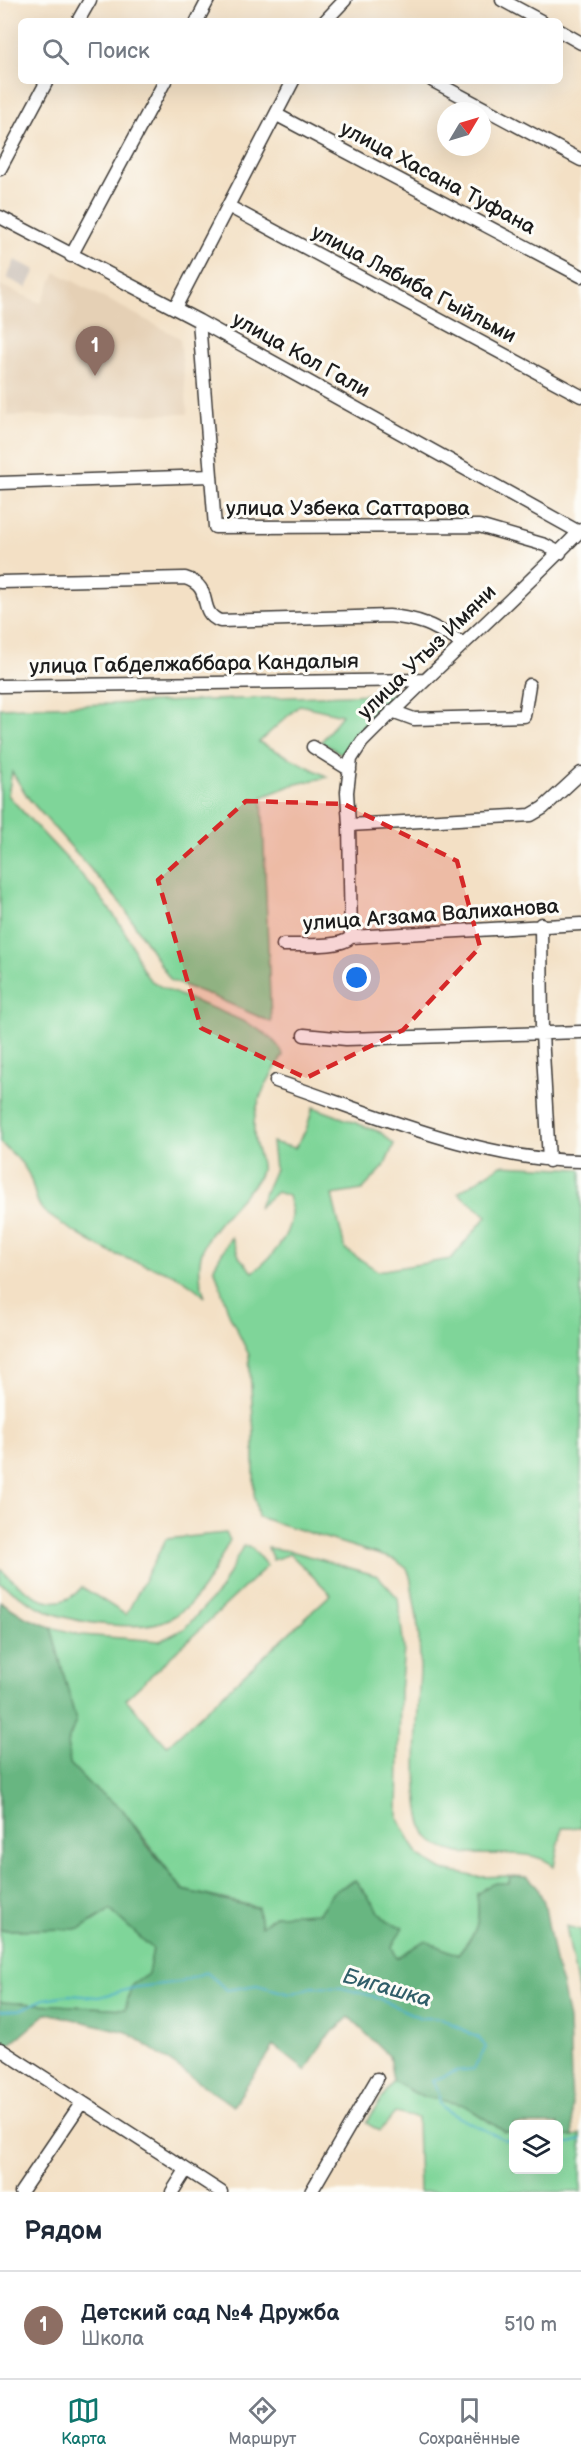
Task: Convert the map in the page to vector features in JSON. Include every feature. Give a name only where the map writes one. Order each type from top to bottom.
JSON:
[{"type":"street","points":[[80,18],[90,0]]},
{"type":"street","points":[[198,18],[208,0]]},
{"type":"street","points":[[328,18],[345,0]]},
{"type":"street","points":[[502,0],[535,18]]},
{"type":"street","points":[[563,33],[581,43]]},
{"type":"street","points":[[0,169],[44,84]]},
{"type":"street","points":[[71,256],[163,84]]},
{"type":"street","points":[[176,308],[292,84]]},
{"type":"street","points":[[439,84],[581,160]]},
{"type":"street","name":"улица Хасана Туфана","points":[[277,115],[581,276]]},
{"type":"street","name":"улица Лябиба Гыйльми","points":[[228,206],[581,396]]},
{"type":"street","name":"улица Кол Гали","points":[[0,217],[71,256],[176,308],[580,531]]},
{"type":"street","points":[[199,321],[211,476]]},
{"type":"street","name":"улица Узбека Саттарова","points":[[0,483],[211,476],[215,527],[479,526],[545,545],[560,553]]},
{"type":"street","name":"улица Утыз Имяни","points":[[351,937],[347,792],[351,759],[362,742],[392,711],[560,553],[580,531]]},
{"type":"street","points":[[0,582],[185,578],[201,587],[206,596],[209,613],[220,621],[389,616],[415,618],[462,643]]},
{"type":"street","name":"улица Габделжаббара Кандалыя","points":[[0,686],[424,680]]},
{"type":"street","points":[[392,711],[414,719],[524,716],[529,685]]},
{"type":"street","points":[[313,747],[350,770]]},
{"type":"street","points":[[349,825],[531,814],[543,808],[581,773]]},
{"type":"street","points":[[541,924],[542,1034],[549,1161]]},
{"type":"street","name":"улица Агзама Валиханова","points":[[283,945],[336,944],[346,942],[351,937],[541,924],[581,924]]},
{"type":"street","points":[[304,1035],[346,1039],[581,1032]]},
{"type":"street","points":[[276,1081],[418,1129],[495,1151],[549,1161],[581,1161]]},
{"type":"street","points":[[2,2053],[221,2192]]},
{"type":"street","points":[[311,2192],[377,2079]]},
{"type":"street","points":[[21,2192],[82,2103]]},
{"type":"street","points":[[172,2192],[186,2170]]},
{"type":"highlighted area","points":[[246,801],[344,804],[457,861],[480,947],[403,1030],[306,1078],[201,1028],[158,880]]},
{"type":"shaded area","points":[[15,260],[36,270],[27,288],[7,278]]},
{"type":"shaded area","points":[[56,272],[180,338],[188,414],[8,416],[0,285],[41,303]]},
{"type":"green space","points":[[400,693],[342,754],[321,742],[342,715],[300,705],[259,742],[328,777],[292,785],[262,797],[271,1022],[171,981],[122,905],[29,799],[12,772],[8,795],[103,900],[129,939],[149,978],[167,990],[245,1022],[275,1043],[283,1055],[271,1074],[257,1106],[254,1128],[261,1164],[260,1175],[213,1230],[202,1253],[200,1266],[205,1297],[194,1287],[172,1274],[107,1250],[80,1236],[47,1214],[40,1206],[25,1168],[16,1156],[0,1143],[0,708]]},
{"type":"green space","points":[[313,1107],[380,1132],[394,1144],[384,1167],[362,1190],[332,1195],[345,1249],[378,1271],[451,1259],[487,1216],[458,1193],[501,1165],[581,1169],[581,1828],[562,1828],[554,1866],[540,1858],[524,1855],[474,1854],[442,1848],[429,1838],[423,1826],[419,1807],[416,1757],[419,1640],[411,1581],[407,1569],[396,1560],[258,1517],[254,1493],[254,1435],[249,1355],[229,1314],[214,1267],[231,1237],[240,1258],[253,1272],[277,1249],[291,1218],[288,1196],[277,1192],[258,1208],[275,1169],[272,1142],[295,1148],[306,1130]]},
{"type":"green space","points":[[226,1533],[230,1540],[198,1595],[180,1612],[157,1623],[124,1626],[88,1622],[55,1614],[21,1597],[0,1583],[0,1569],[29,1592],[50,1601],[61,1601],[71,1597],[82,1587],[126,1615],[166,1539]]},
{"type":"green space","points":[[243,1546],[252,1548],[267,1566],[126,1699],[167,1746],[331,1594],[290,1554],[273,1560],[268,1548],[291,1551],[378,1576],[398,1598],[404,1649],[400,1692],[398,1818],[419,1856],[443,1870],[478,1877],[510,1876],[509,1883],[477,1894],[476,1928],[458,1955],[425,1941],[397,1958],[386,1921],[355,1880],[333,1892],[319,1914],[276,1915],[261,1926],[258,1907],[183,1890],[123,1810],[91,1786],[70,1764],[67,1743],[76,1721],[51,1627],[81,1635],[160,1641],[184,1629],[220,1590]]},
{"type":"green space","points":[[0,1601],[25,1617],[51,1627],[76,1721],[67,1743],[70,1764],[91,1786],[123,1810],[183,1890],[258,1908],[261,1926],[276,1915],[319,1913],[333,1892],[355,1880],[386,1921],[403,1927],[392,1947],[397,1958],[425,1940],[458,1955],[476,1928],[477,1895],[492,1883],[509,1883],[510,1876],[528,1877],[536,1885],[544,1902],[569,2020],[573,2137],[563,2136],[563,2120],[509,2120],[509,2132],[505,2132],[464,2105],[420,2096],[393,2081],[389,2056],[349,2017],[325,2039],[306,2071],[274,2046],[233,2106],[127,2032],[47,2013],[7,2047],[0,2046],[0,2002],[125,2009],[132,1985],[148,1974],[153,1949],[110,1910],[80,1929],[0,1930]]},
{"type":"green space","points":[[110,1910],[153,1949],[148,1974],[132,1985],[126,2009],[0,2002],[0,1930],[80,1929]]},
{"type":"green space","points":[[566,1926],[581,1930],[581,2006]]},
{"type":"green space","points":[[393,2081],[464,2105],[505,2132],[509,2132],[509,2174],[563,2174],[563,2136],[573,2137],[581,2134],[581,2192],[419,2192],[417,2118],[395,2113],[380,2131],[366,2123]]},
{"type":"waterway","name":"Бигашка","points":[[0,2011],[20,2010],[44,1999],[68,1995],[99,1997],[137,1987],[181,1982],[206,1972],[227,1990],[257,1985],[290,1994],[312,1987],[342,1988],[372,1996],[421,2018],[441,2018],[479,2038],[486,2047],[474,2069],[456,2071],[432,2081],[439,2093],[439,2104],[444,2109],[509,2140]]},
{"type":"waterway","name":"Бигашка","points":[[563,2143],[581,2140]]},
{"type":"place","name":"Детский сад №4 Дружба","points":[[95,376]]}]
